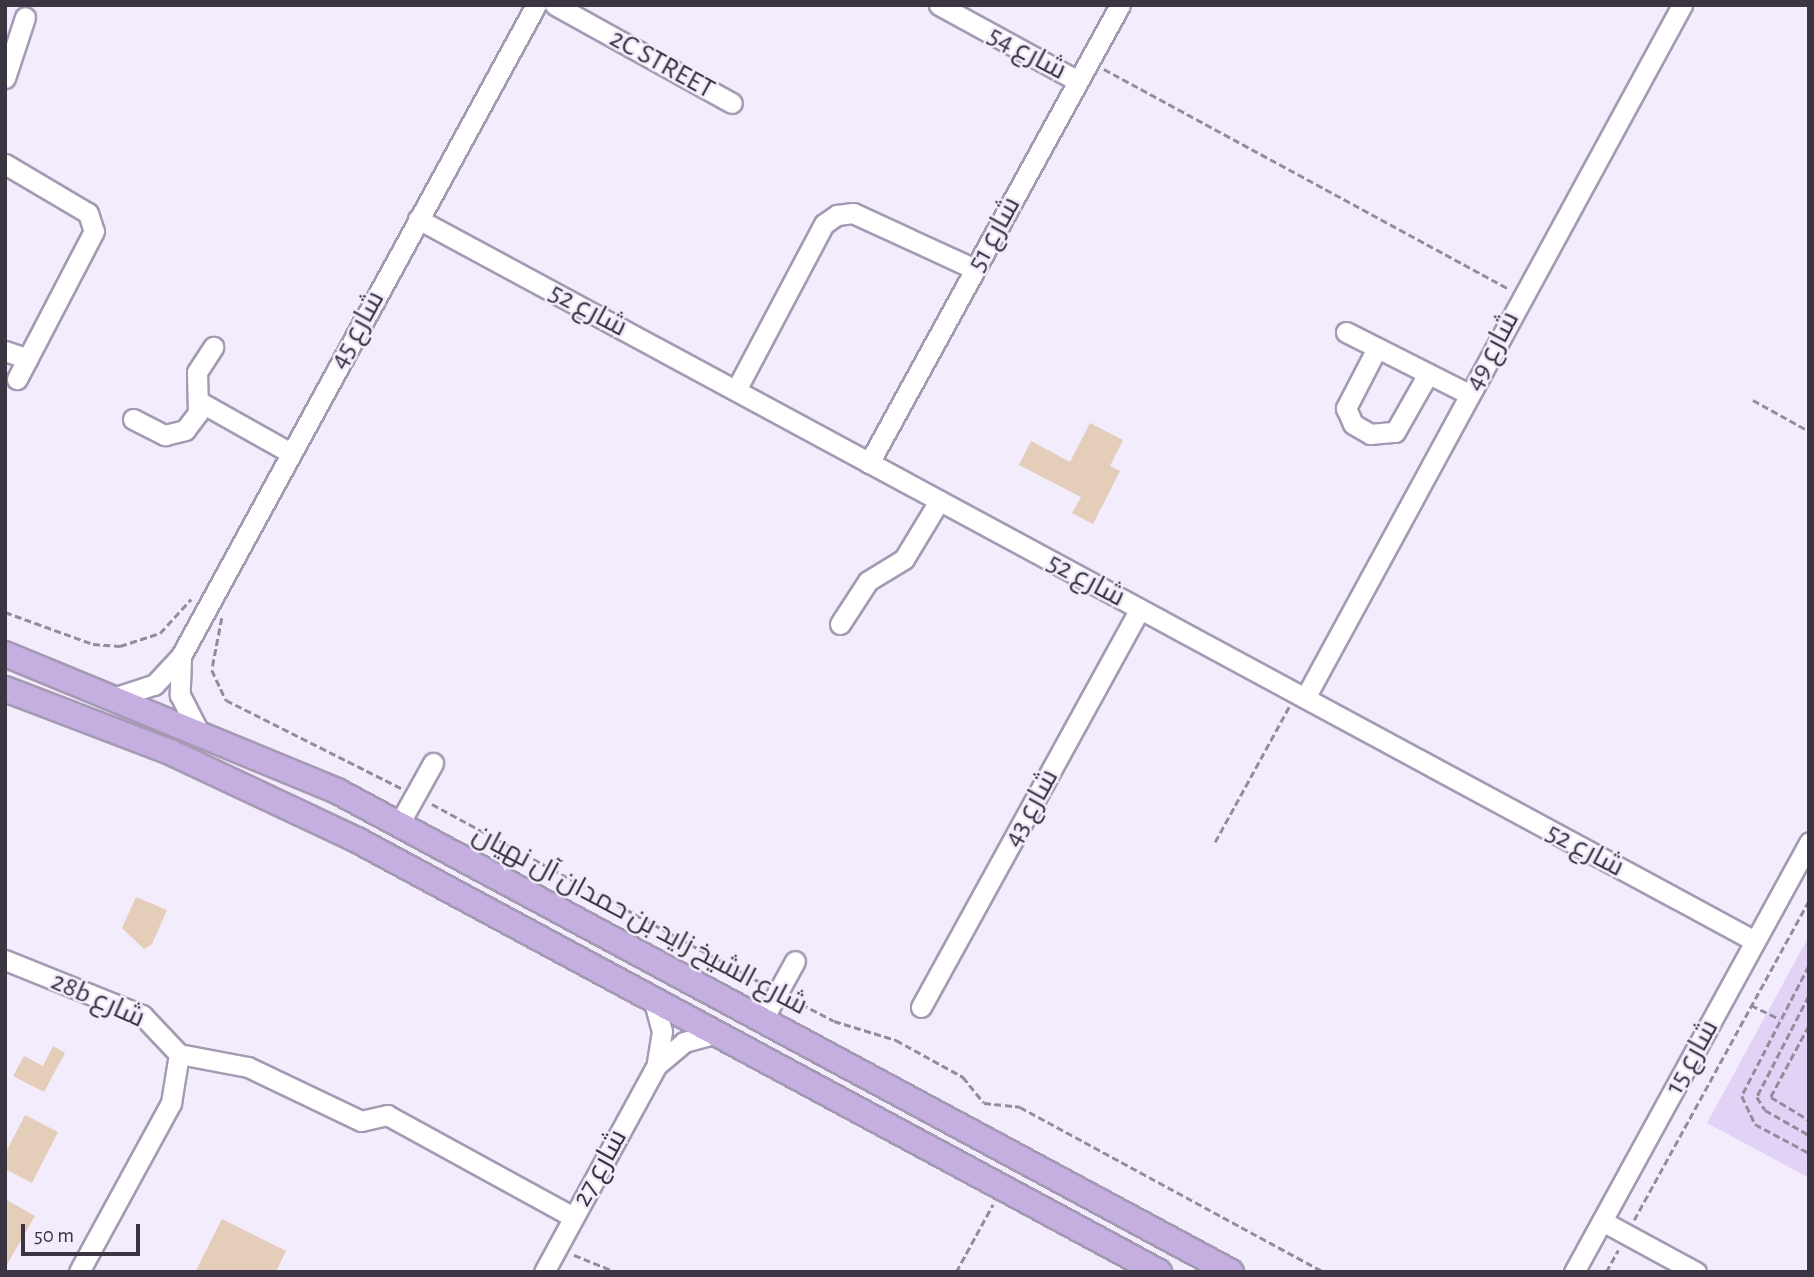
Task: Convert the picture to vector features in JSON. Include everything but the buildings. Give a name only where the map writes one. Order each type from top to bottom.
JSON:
[{"type":"main road","name":"شارع الشيخ زايد بن حمدان آل نهيان","points":[[5,654],[290,768],[400,824],[1231,1272]]},
{"type":"main road","points":[[5,689],[170,752],[275,785],[288,779],[290,768]]},
{"type":"main road","points":[[170,752],[308,816],[653,998],[1160,1272]]},
{"type":"main road","points":[[308,816],[313,806],[330,803],[435,844]]},
{"type":"street","name":"شارع 45","points":[[117,697],[154,685],[181,656],[289,452],[536,5]]},
{"type":"street","name":"2C STREET","points":[[555,5],[732,103]]},
{"type":"street","name":"شارع 54","points":[[939,5],[1078,81]]},
{"type":"street","name":"شارع 51","points":[[869,463],[1120,5]]},
{"type":"street","name":"شارع 49","points":[[1301,696],[1682,5]]},
{"type":"street","points":[[5,78],[25,17]]},
{"type":"street","points":[[5,164],[93,221],[90,241],[17,379]]},
{"type":"street","points":[[736,390],[824,224],[837,215],[853,213],[975,269]]},
{"type":"street","name":"شارع 52","points":[[418,219],[1755,941]]},
{"type":"street","points":[[1346,332],[1469,394]]},
{"type":"street","points":[[133,419],[154,433],[175,434],[193,423],[200,402],[197,372],[213,347]]},
{"type":"street","points":[[1377,348],[1346,408],[1353,424],[1370,433],[1395,432],[1428,374]]},
{"type":"street","points":[[5,351],[27,359]]},
{"type":"street","points":[[200,402],[289,452]]},
{"type":"street","points":[[840,624],[868,582],[904,559],[939,500]]},
{"type":"street","name":"شارع 43","points":[[921,1007],[1140,609]]},
{"type":"street","name":"شارع 45","points":[[181,656],[180,695],[197,729]]},
{"type":"street","points":[[400,824],[433,762]]},
{"type":"street","name":"شارع 15","points":[[1574,1272],[1809,842]]},
{"type":"street","name":"28b شارع","points":[[5,960],[142,1015],[179,1054]]},
{"type":"street","points":[[763,1019],[795,961]]},
{"type":"street","name":"شارع 27","points":[[544,1272],[657,1065],[662,1031],[653,998]]},
{"type":"street","name":"شارع 27","points":[[657,1065],[684,1042],[718,1033]]},
{"type":"street","points":[[79,1272],[171,1103],[179,1054],[248,1067],[361,1121],[387,1115],[573,1217]]},
{"type":"street","points":[[1602,1221],[1696,1272]]},
{"type":"path","points":[[1089,61],[1521,295]]},
{"type":"path","points":[[1753,400],[1809,431]]},
{"type":"path","points":[[5,612],[93,644],[120,646],[160,633],[189,600],[210,603],[222,615],[212,670],[226,701],[415,795],[834,1021],[896,1040],[963,1077],[984,1103],[1020,1107],[1324,1272]]},
{"type":"path","points":[[1215,842],[1301,696]]},
{"type":"path","points":[[1606,1272],[1809,900]]},
{"type":"path","points":[[1809,966],[1744,1086],[1743,1107],[1755,1124],[1809,1153]]},
{"type":"path","points":[[1809,996],[1757,1097],[1765,1111],[1809,1135]]},
{"type":"path","points":[[1752,1005],[1780,1019]]},
{"type":"path","points":[[1809,1026],[1771,1097],[1809,1120]]},
{"type":"path","points":[[956,1272],[1002,1187]]},
{"type":"path","points":[[553,1254],[616,1272]]},
{"type":"shaded area","points":[[1809,936],[1809,1178],[1707,1123]]}]
